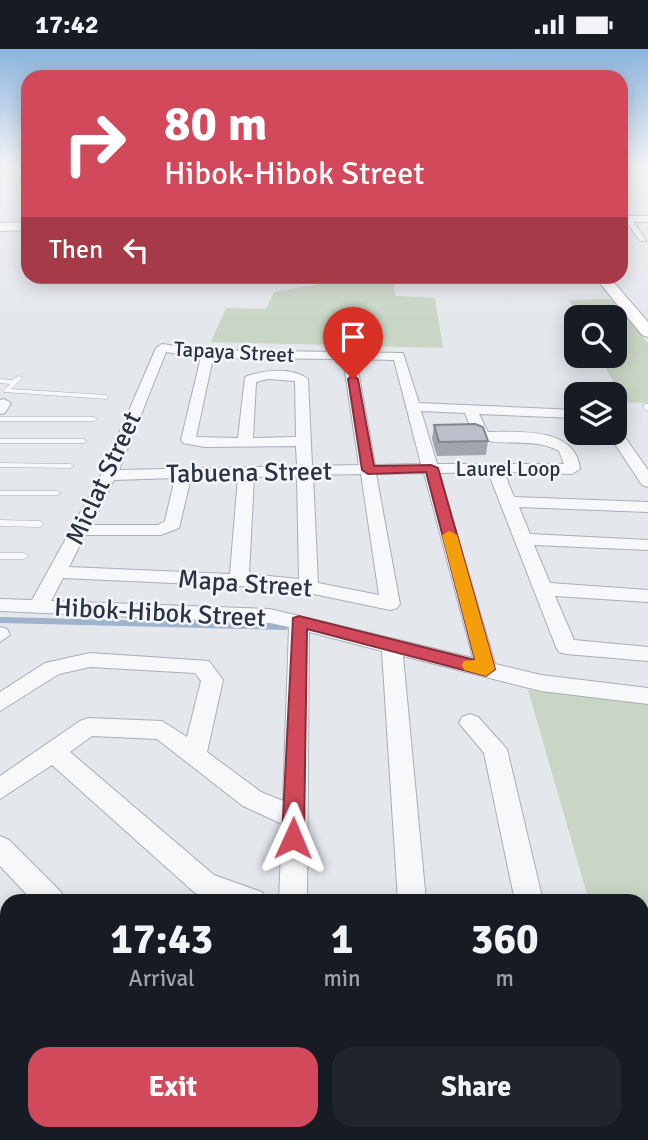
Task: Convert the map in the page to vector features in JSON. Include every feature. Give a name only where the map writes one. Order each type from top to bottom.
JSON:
[{"type":"street","points":[[628,219],[648,219]]},
{"type":"street","points":[[628,222],[643,239]]},
{"type":"street","points":[[0,227],[21,226]]},
{"type":"street","points":[[608,284],[648,332]]},
{"type":"street","name":"Tapaya Street","points":[[162,348],[208,354],[399,356],[486,669]]},
{"type":"street","name":"Miclat Street","points":[[38,606],[109,475],[162,348]]},
{"type":"street","points":[[208,354],[188,440],[304,441]]},
{"type":"street","name":"Mapa Street","points":[[57,572],[239,579],[309,585],[390,604],[349,356]]},
{"type":"street","points":[[245,442],[250,380],[257,376],[291,376],[301,379],[309,585]]},
{"type":"street","points":[[0,403],[4,403],[0,410]]},
{"type":"street","points":[[415,407],[564,413]]},
{"type":"street","name":"Laurel Loop","points":[[431,468],[572,469],[573,462],[565,446],[554,440],[479,433],[471,409]]},
{"type":"street","points":[[623,445],[648,482]]},
{"type":"street","points":[[494,467],[566,647],[648,654]]},
{"type":"street","name":"Tabuena Street","points":[[109,475],[431,468]]},
{"type":"street","points":[[239,579],[246,472]]},
{"type":"street","points":[[81,530],[161,530],[173,524],[184,474]]},
{"type":"street","points":[[507,502],[648,507]]},
{"type":"street","points":[[522,539],[648,545]]},
{"type":"street","points":[[542,589],[648,596]]},
{"type":"street","name":"Hibok-Hibok Street","points":[[0,604],[270,616],[299,621],[541,683],[648,696]]},
{"type":"street","points":[[293,894],[299,621]]},
{"type":"street","points":[[392,646],[411,894]]},
{"type":"street","points":[[0,703],[53,668],[90,660],[201,666],[212,680],[195,754]]},
{"type":"street","points":[[470,723],[495,749],[526,894]]},
{"type":"street","points":[[0,789],[88,727],[162,730],[253,799],[293,817]]},
{"type":"street","points":[[53,752],[205,884],[233,894]]},
{"type":"street","points":[[0,848],[44,894]]},
{"type":"lane","points":[[0,381],[17,379],[6,391],[106,397]]},
{"type":"lane","points":[[0,419],[94,419]]},
{"type":"lane","points":[[0,441],[83,441]]},
{"type":"lane","points":[[0,465],[70,466]]},
{"type":"lane","points":[[0,492],[57,492]]},
{"type":"lane","points":[[0,523],[40,524]]},
{"type":"lane","points":[[0,556],[24,556]]},
{"type":"green space","points":[[327,284],[394,284],[395,296],[435,298],[443,348],[211,342],[226,308],[266,309],[274,292]]},
{"type":"green space","points":[[611,299],[616,305],[572,305],[569,300]]},
{"type":"green space","points":[[627,318],[648,343],[648,403],[627,402],[627,382],[613,382],[606,368],[627,368]]},
{"type":"green space","points":[[528,690],[648,704],[648,894],[587,894]]},
{"type":"building","points":[[475,424],[483,427],[488,441],[439,442],[434,425]]},
{"type":"waterway","points":[[0,620],[285,627]]},
{"type":"slow traffic","points":[[449,535],[486,669],[471,665]]},
{"type":"route","points":[[293,838],[299,621],[486,669],[431,468],[368,470],[353,379]]}]
